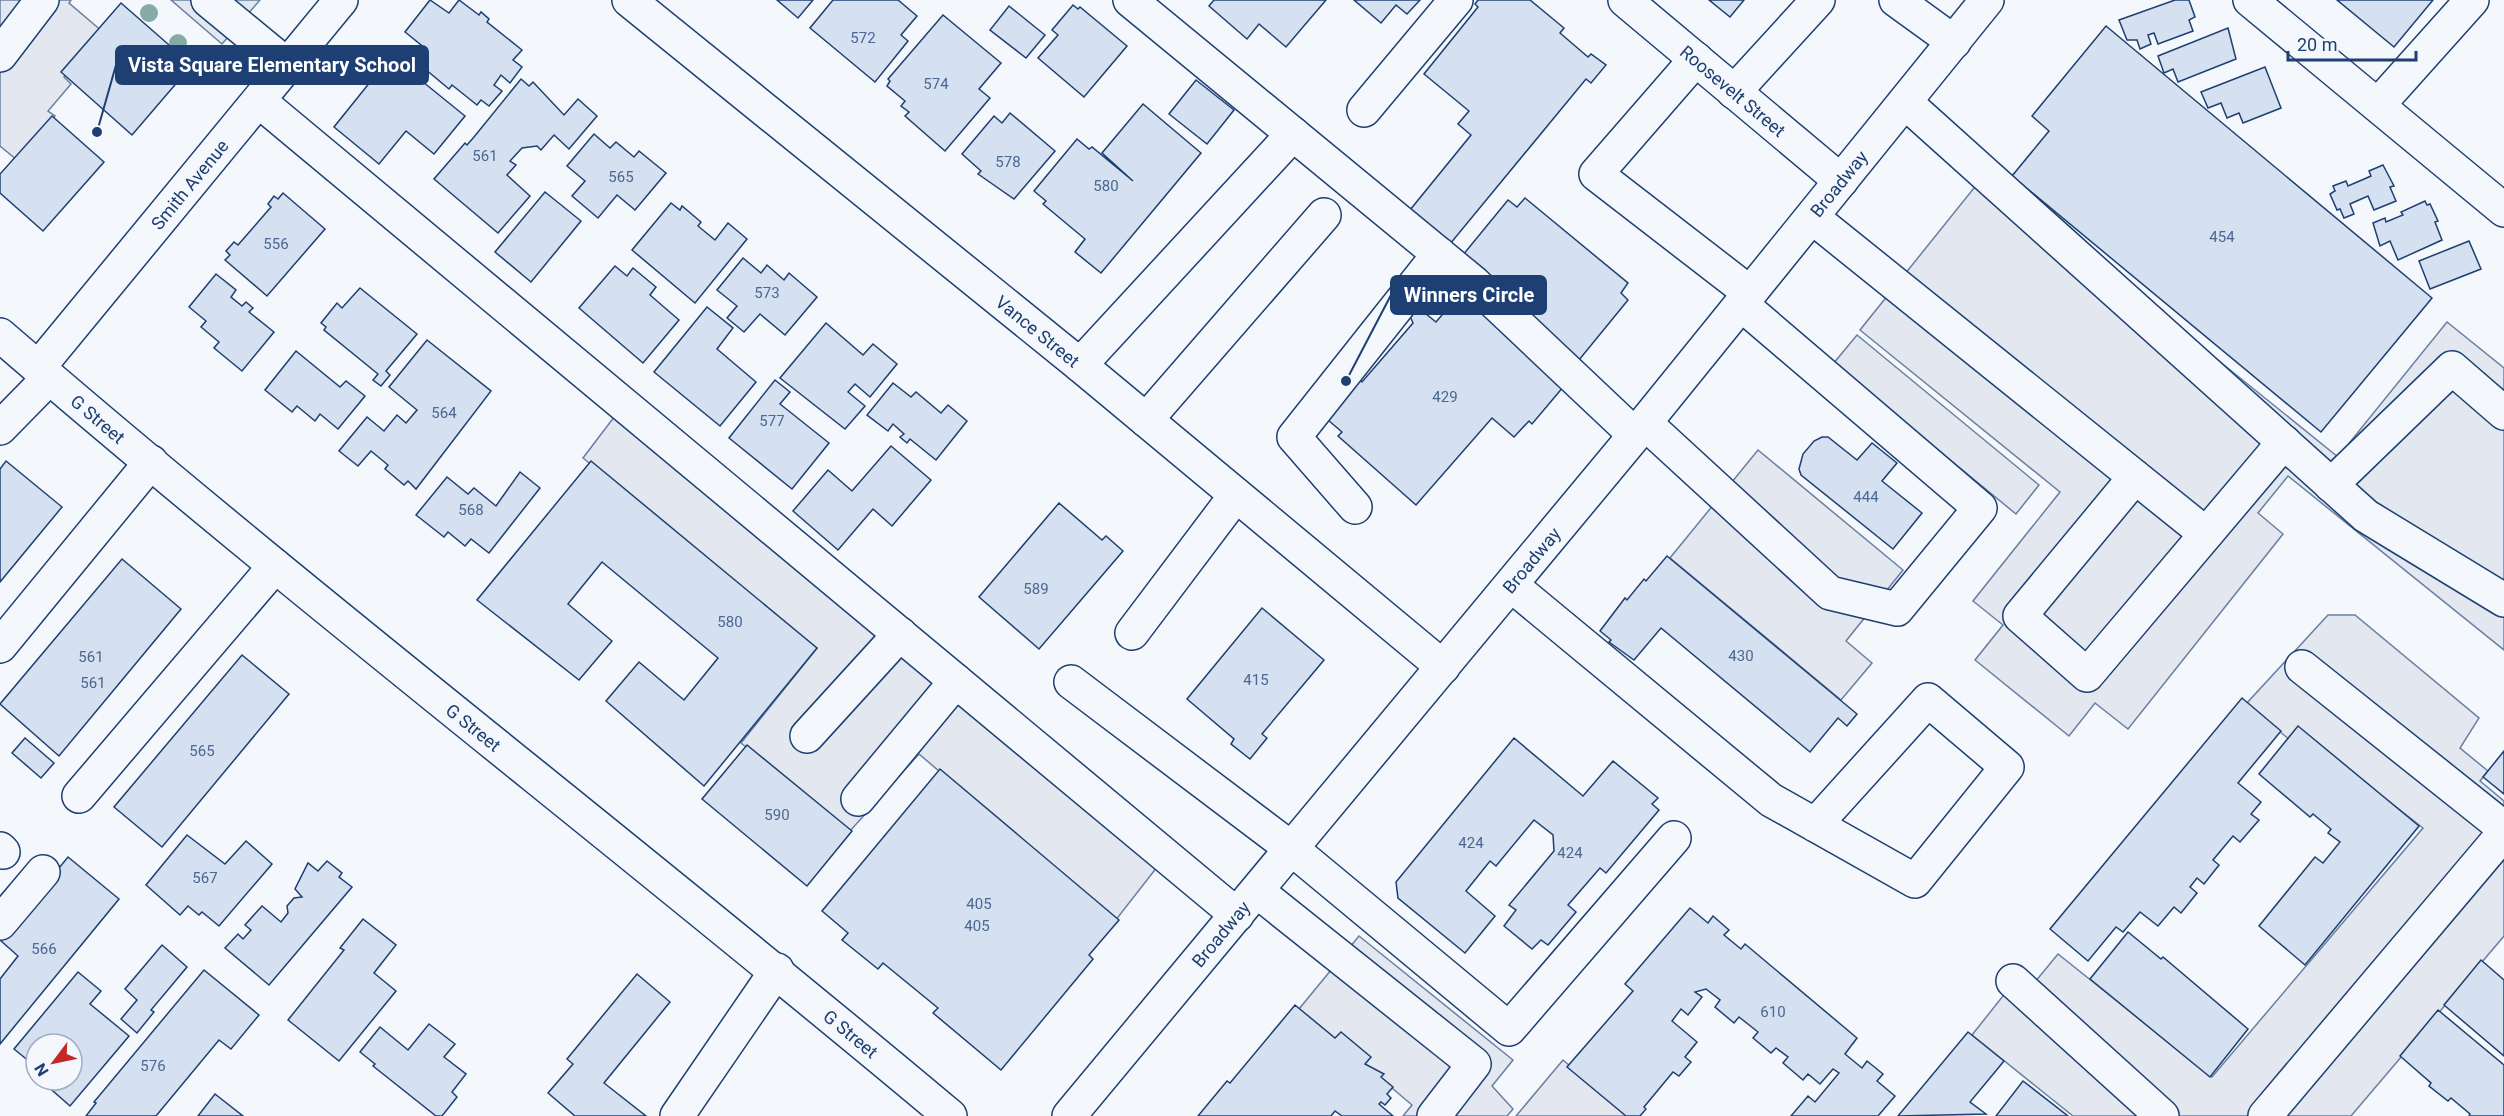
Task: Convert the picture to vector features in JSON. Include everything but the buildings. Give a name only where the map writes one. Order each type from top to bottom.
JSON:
[{"type":"street","points":[[0,55],[42,0]]},
{"type":"street","points":[[208,0],[288,66]]},
{"type":"street","name":"Smith Avenue","points":[[0,428],[341,0]]},
{"type":"street","name":"Vance Street","points":[[629,0],[1080,365],[1443,667]]},
{"type":"street","points":[[1130,0],[1474,283],[1830,593],[1897,609],[1980,508],[1746,298],[1596,174],[1696,59]]},
{"type":"street","points":[[1364,110],[1456,0]]},
{"type":"street","name":"Roosevelt Street","points":[[1625,0],[1841,182]]},
{"type":"street","points":[[1734,92],[1818,0]]},
{"type":"street","points":[[1896,0],[1954,42]]},
{"type":"street","name":"Broadway","points":[[1069,1116],[1640,429],[1988,0]]},
{"type":"street","points":[[2250,0],[2504,210]]},
{"type":"street","points":[[2378,105],[2472,0]]},
{"type":"street","points":[[259,101],[956,681],[1247,903],[1474,1064],[1434,1116]]},
{"type":"street","points":[[1905,102],[2366,516],[2504,600]]},
{"type":"street","points":[[1080,365],[1293,134]]},
{"type":"street","points":[[1146,420],[1323,215]]},
{"type":"street","points":[[1812,218],[2206,534]]},
{"type":"street","points":[[1355,507],[1294,437],[1439,254]]},
{"type":"street","name":"G Street","points":[[0,335],[275,566],[777,970],[950,1116]]},
{"type":"street","points":[[2331,485],[2452,368],[2504,412]]},
{"type":"street","points":[[2134,477],[2020,616],[2087,675],[2284,442]]},
{"type":"street","points":[[0,646],[151,462]]},
{"type":"street","points":[[1132,633],[1236,495]]},
{"type":"street","points":[[79,796],[275,566]]},
{"type":"street","points":[[1511,585],[1771,800],[1815,825],[1915,881],[2007,767],[1928,700],[1815,825]]},
{"type":"street","points":[[807,736],[900,634]]},
{"type":"street","points":[[2302,667],[2504,828]]},
{"type":"street","points":[[858,799],[956,681]]},
{"type":"street","points":[[1071,682],[1292,849],[1509,1029],[1674,838]]},
{"type":"street","points":[[2265,1116],[2504,832]]},
{"type":"street","points":[[0,923],[43,872]]},
{"type":"street","points":[[677,1116],[777,970]]},
{"type":"street","points":[[2013,981],[2162,1116]]},
{"type":"shaded area","points":[[0,0],[71,0],[69,3],[103,32],[64,77],[71,84],[48,111],[55,116],[17,160],[0,146]]},
{"type":"shaded area","points":[[171,0],[260,0],[222,44]]},
{"type":"shaded area","points":[[1986,173],[2338,457],[2447,322],[2504,368],[2504,650],[2288,476],[2258,513],[2283,534],[2128,729],[2095,703],[2069,736],[1975,660],[2003,625],[1973,601],[2060,492],[1860,330]]},
{"type":"shaded area","points":[[1857,335],[2039,485],[2016,514],[1833,364]]},
{"type":"shaded area","points":[[624,404],[1168,853],[1115,921],[919,754],[850,831],[741,743],[817,648],[583,458]]},
{"type":"shaded area","points":[[1758,450],[1903,570],[1846,641],[1872,663],[1841,700],[1670,558]]},
{"type":"shaded area","points":[[2328,615],[2355,615],[2479,718],[2460,748],[2488,771],[2480,781],[2504,801],[2504,936],[2351,1116],[2073,1116],[1972,1035],[2022,972],[2035,982],[2058,954],[2212,1077],[2423,828],[2301,732],[2290,740],[2246,704]]},
{"type":"shaded area","points":[[1359,936],[1513,1060],[1492,1086],[1513,1109],[1507,1116],[1403,1116],[1412,1105],[1299,1009]]},
{"type":"shaded area","points":[[1563,1060],[1629,1116],[1516,1116]]},
{"type":"place","name":"Vista Square Elementary School","points":[[97,132]]},
{"type":"place","name":"Winners Circle","points":[[1346,381]]}]
